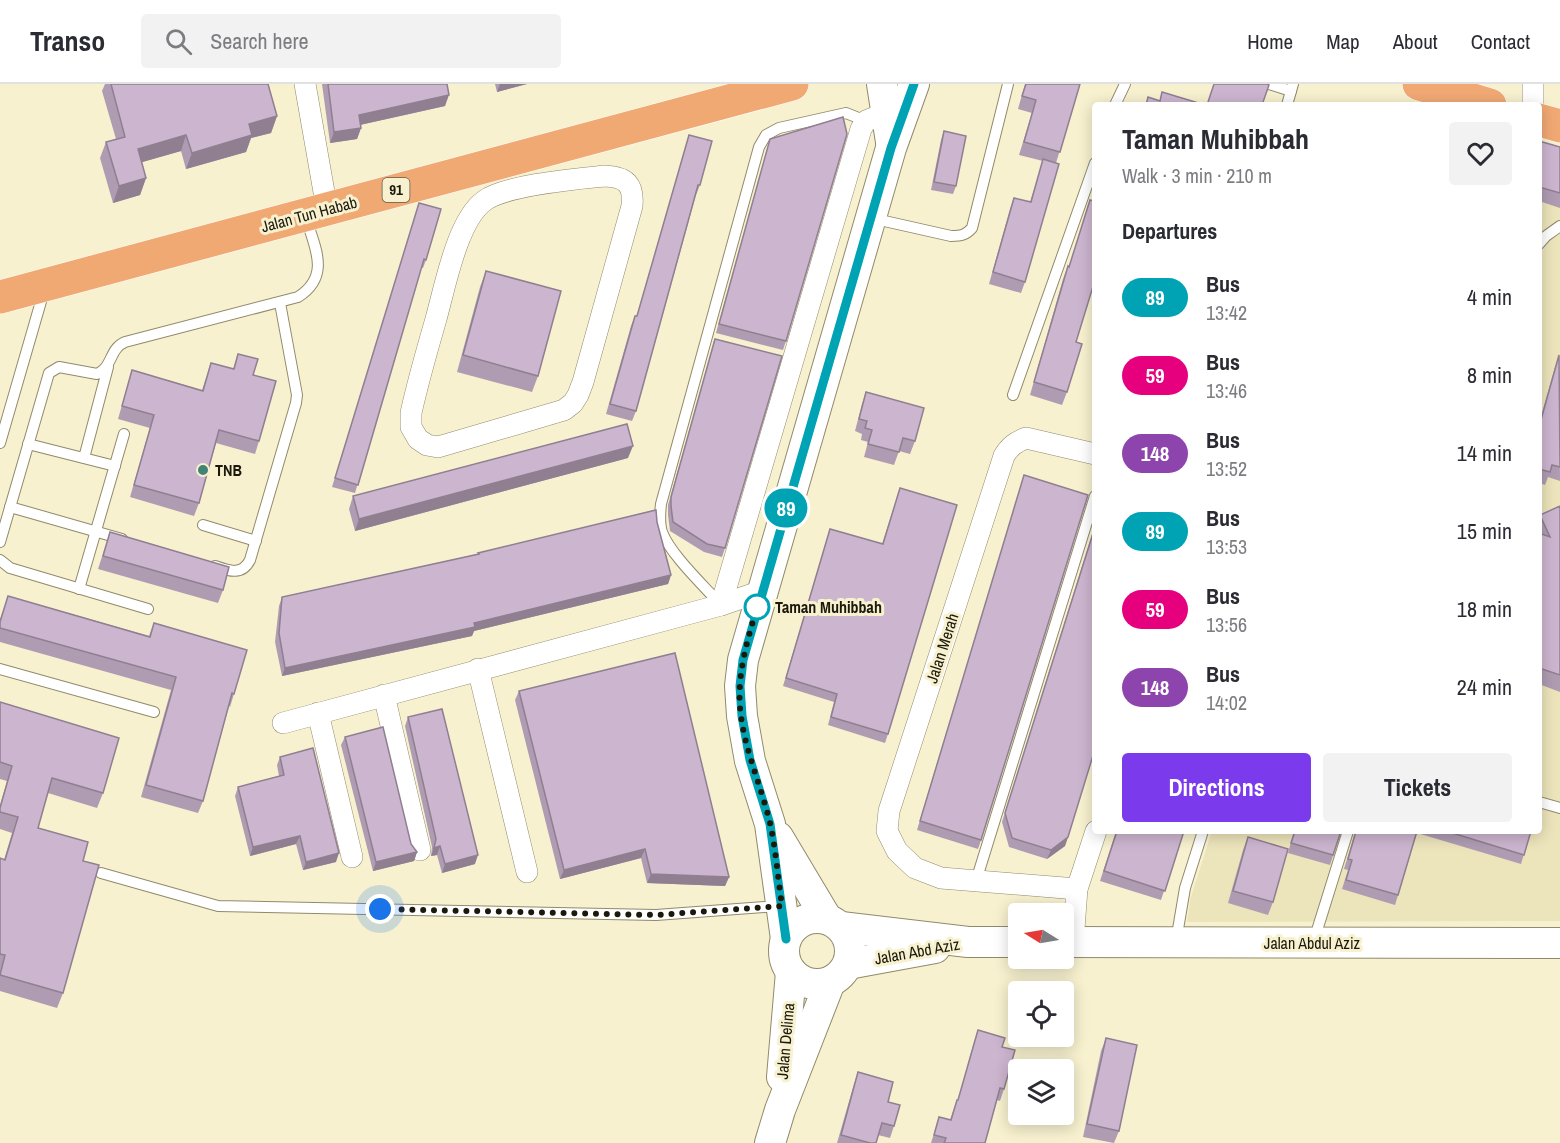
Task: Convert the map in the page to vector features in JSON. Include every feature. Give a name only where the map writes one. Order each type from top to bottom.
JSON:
[{"type":"highway","name":"Jalan Tun Habab","points":[[0,297],[568,144],[744,90],[792,84]]},
{"type":"highway","points":[[1419,84],[1480,102]]},
{"type":"highway","points":[[1542,121],[1560,126]]},
{"type":"street","points":[[305,84],[316,212]]},
{"type":"street","points":[[786,939],[770,824],[750,760],[742,716],[740,686],[743,660],[891,148],[914,84]]},
{"type":"street","points":[[1533,84],[1533,102]]},
{"type":"street","points":[[879,106],[891,148]]},
{"type":"street","points":[[721,605],[787,359],[861,129],[879,106]]},
{"type":"street","points":[[566,180],[568,144]]},
{"type":"street","points":[[619,177],[628,183],[633,193],[632,206],[578,395],[573,403],[554,414],[438,447],[427,445],[418,439],[411,427],[411,413],[452,261],[473,211],[484,201],[499,193],[566,180],[619,177]]},
{"type":"street","name":"Jalan Merah","points":[[976,881],[941,879],[915,868],[897,851],[887,831],[889,811],[1004,456],[1017,441],[1026,438],[1092,453]]},
{"type":"street","points":[[283,723],[721,605],[762,591]]},
{"type":"street","points":[[478,669],[527,872]]},
{"type":"street","points":[[384,695],[420,850]]},
{"type":"street","points":[[318,713],[352,857]]},
{"type":"street","points":[[770,824],[850,944],[839,973],[819,985],[808,984],[791,972],[785,962],[783,950],[786,939],[798,923],[817,917],[834,923]]},
{"type":"street","points":[[1074,907],[1077,889],[1095,834]]},
{"type":"street","points":[[976,881],[1077,889]]},
{"type":"street","name":"Jalan Abd Aziz","points":[[834,923],[968,942]]},
{"type":"street","points":[[968,942],[1008,942]]},
{"type":"street","name":"Jalan Abd Aziz","points":[[839,973],[968,942]]},
{"type":"street","name":"Jalan Abdul Aziz","points":[[1074,942],[1560,943]]},
{"type":"street","name":"Jalan Delima","points":[[780,1110],[791,972]]},
{"type":"street","name":"Jalan Delima","points":[[770,1143],[780,1110],[839,973]]},
{"type":"lane","points":[[871,218],[951,236],[967,234],[972,228],[1008,84]]},
{"type":"lane","points":[[1116,102],[1125,84]]},
{"type":"lane","points":[[1269,84],[1292,87],[1288,102]]},
{"type":"lane","points":[[721,605],[671,548],[662,531],[661,504],[712,340],[759,147],[766,135],[778,128],[879,106]]},
{"type":"lane","points":[[1013,395],[1092,171]]},
{"type":"lane","points":[[84,458],[115,348],[125,342],[280,303],[307,292],[316,278],[318,257],[316,212]]},
{"type":"lane","points":[[1542,241],[1560,226]]},
{"type":"lane","points":[[0,443],[46,284]]},
{"type":"lane","points":[[207,564],[230,571],[242,570],[250,560],[297,399],[280,303]]},
{"type":"lane","points":[[0,542],[49,374],[59,367],[97,374],[108,367]]},
{"type":"lane","points":[[79,589],[124,434]]},
{"type":"lane","points":[[28,444],[115,466]]},
{"type":"lane","points":[[976,881],[1092,506]]},
{"type":"lane","points":[[10,507],[129,541]]},
{"type":"lane","points":[[203,525],[256,541]]},
{"type":"lane","points":[[0,560],[10,568],[148,609]]},
{"type":"lane","points":[[0,669],[154,712]]},
{"type":"lane","points":[[1542,803],[1560,808]]},
{"type":"lane","points":[[1176,942],[1185,888],[1202,834]]},
{"type":"lane","points":[[1312,943],[1347,834]]},
{"type":"lane","points":[[101,873],[218,906],[656,915],[782,906]]},
{"type":"shaded area","points":[[1542,151],[1560,157],[1560,921],[1187,922],[1190,900],[1211,834],[1542,834]]},
{"type":"building","points":[[111,84],[268,84],[277,116],[249,124],[252,135],[192,153],[186,135],[138,149],[146,178],[119,186],[106,142],[125,137]]},
{"type":"building","points":[[328,84],[447,84],[449,95],[359,115],[361,128],[334,132]]},
{"type":"building","points":[[1026,84],[1080,84],[1060,152],[1024,142],[1036,100],[1022,96]]},
{"type":"building","points":[[1214,84],[1269,85],[1263,102],[1208,102]]},
{"type":"building","points":[[1162,92],[1195,102],[1147,102],[1148,97],[1160,101]]},
{"type":"building","points":[[843,117],[847,134],[786,341],[719,324],[770,139]]},
{"type":"building","points":[[944,131],[966,136],[956,186],[934,182]]},
{"type":"building","points":[[689,135],[712,141],[636,411],[610,404]]},
{"type":"building","points":[[1542,142],[1560,147],[1560,193],[1542,188]]},
{"type":"building","points":[[1043,159],[1059,164],[1025,282],[993,272],[1014,198],[1031,202]]},
{"type":"building","points":[[1090,200],[1092,200],[1092,290],[1076,342],[1082,344],[1067,392],[1034,382]]},
{"type":"building","points":[[419,203],[441,209],[426,260],[424,259],[358,485],[335,478]]},
{"type":"building","points":[[486,271],[561,291],[538,376],[463,355]]},
{"type":"building","points":[[715,339],[782,356],[725,548],[707,544],[673,522],[671,506],[671,497]]},
{"type":"building","points":[[238,354],[258,359],[253,375],[276,381],[259,441],[219,430],[199,503],[134,485],[154,415],[122,406],[132,370],[203,391],[211,363],[234,369]]},
{"type":"building","points":[[1559,355],[1560,467],[1552,465],[1550,472],[1542,470],[1542,416]]},
{"type":"building","points":[[866,392],[924,408],[915,441],[903,438],[899,452],[868,444],[872,430],[865,428],[867,421],[859,419]]},
{"type":"building","points":[[627,424],[633,446],[359,519],[353,496]]},
{"type":"building","points":[[1024,475],[1088,495],[981,840],[920,821]]},
{"type":"building","points":[[900,488],[957,505],[888,734],[831,717],[837,694],[786,678],[830,529],[883,544]]},
{"type":"building","points":[[1560,506],[1560,675],[1542,669],[1542,534],[1550,537],[1542,514]]},
{"type":"building","points":[[656,510],[671,575],[474,623],[475,627],[285,668],[279,633],[282,597],[479,554]]},
{"type":"building","points":[[110,532],[229,567],[223,590],[103,556]]},
{"type":"building","points":[[1092,537],[1092,759],[1068,837],[1051,850],[1012,838],[1005,813]]},
{"type":"building","points":[[8,596],[150,637],[154,623],[247,650],[234,694],[232,693],[203,801],[146,785],[176,677],[0,628]]},
{"type":"building","points":[[675,653],[729,877],[651,874],[645,849],[564,870],[519,691]]},
{"type":"building","points":[[0,702],[119,738],[103,793],[52,778],[38,828],[88,842],[83,861],[99,865],[63,993],[0,975],[5,955],[0,954],[0,858],[5,860],[18,817],[0,812],[12,766],[0,762]]},
{"type":"building","points":[[442,709],[478,855],[445,864],[440,846],[434,848],[436,839],[408,717]]},
{"type":"building","points":[[383,727],[411,844],[417,852],[376,862],[345,737]]},
{"type":"building","points":[[313,748],[339,853],[306,862],[300,836],[253,847],[238,787],[284,775],[280,757]]},
{"type":"building","points":[[1116,834],[1183,834],[1165,891],[1104,871]]},
{"type":"building","points":[[1294,834],[1340,834],[1333,855],[1291,843]]},
{"type":"building","points":[[1355,834],[1416,834],[1398,895],[1346,880],[1352,860],[1348,859]]},
{"type":"building","points":[[1456,834],[1530,834],[1524,855]]},
{"type":"building","points":[[1248,837],[1288,849],[1273,902],[1233,891]]},
{"type":"building","points":[[978,1030],[1005,1038],[1002,1047],[1015,1050],[1012,1059],[1008,1059],[1008,1075],[1004,1089],[1000,1088],[985,1143],[944,1143],[946,1138],[934,1135],[939,1117],[951,1120]]},
{"type":"building","points":[[1106,1038],[1137,1045],[1119,1131],[1087,1124]]},
{"type":"building","points":[[858,1072],[893,1082],[888,1102],[900,1105],[894,1126],[882,1123],[876,1143],[841,1135]]},
{"type":"bus line","name":"89","points":[[786,939],[770,824],[750,760],[742,716],[740,686],[743,660],[891,148],[914,84]]},
{"type":"place","name":"TNB","points":[[203,470]]},
{"type":"place","name":"Taman Muhibbah","points":[[757,607]]},
{"type":"route","points":[[380,909],[656,915],[782,906],[770,824],[750,760],[742,716],[740,686],[743,660],[757,607]]}]
